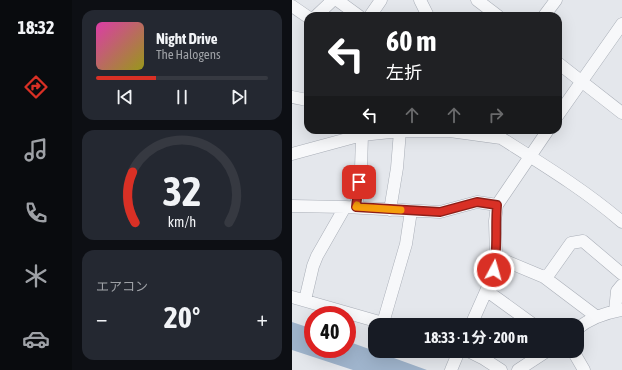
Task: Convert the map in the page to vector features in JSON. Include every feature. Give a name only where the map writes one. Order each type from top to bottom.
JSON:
[{"type":"street","points":[[320,12],[333,0]]},
{"type":"street","points":[[337,0],[354,12]]},
{"type":"street","points":[[373,12],[381,0]]},
{"type":"street","points":[[420,0],[426,12]]},
{"type":"street","points":[[547,12],[556,0]]},
{"type":"street","points":[[482,2],[493,12]]},
{"type":"street","points":[[292,6],[304,14]]},
{"type":"street","points":[[562,109],[622,24]]},
{"type":"street","points":[[562,66],[622,113]]},
{"type":"street","points":[[292,97],[304,99]]},
{"type":"street","points":[[292,154],[362,135],[372,134]]},
{"type":"street","points":[[390,210],[397,168],[400,134]]},
{"type":"street","points":[[498,134],[576,186],[622,222]]},
{"type":"street","points":[[474,318],[492,280],[496,257],[495,221],[497,205],[545,134]]},
{"type":"street","points":[[305,300],[313,266],[317,256],[351,207],[361,170],[362,135]]},
{"type":"street","points":[[292,206],[351,207],[440,212],[477,202],[497,205]]},
{"type":"street","points":[[388,318],[406,244],[410,211]]},
{"type":"street","points":[[544,277],[549,274],[571,243],[583,241],[622,274]]},
{"type":"street","points":[[496,257],[544,277],[597,317]]},
{"type":"street","points":[[584,324],[597,317],[618,311],[617,291],[622,285]]},
{"type":"street","points":[[487,291],[524,318]]},
{"type":"street","points":[[292,297],[368,318]]},
{"type":"street","points":[[482,358],[501,370]]},
{"type":"street","points":[[518,370],[536,358]]},
{"type":"street","points":[[577,358],[584,370]]},
{"type":"water","points":[[292,322],[304,326],[304,354],[292,350]]},
{"type":"water","points":[[356,344],[368,349],[368,358],[394,358],[427,370],[353,370],[316,358],[356,358]]},
{"type":"slow traffic","points":[[357,205],[356,207],[401,210]]},
{"type":"route","points":[[359,182],[356,207],[440,212],[477,202],[497,205],[495,221],[496,257],[494,270]]}]
